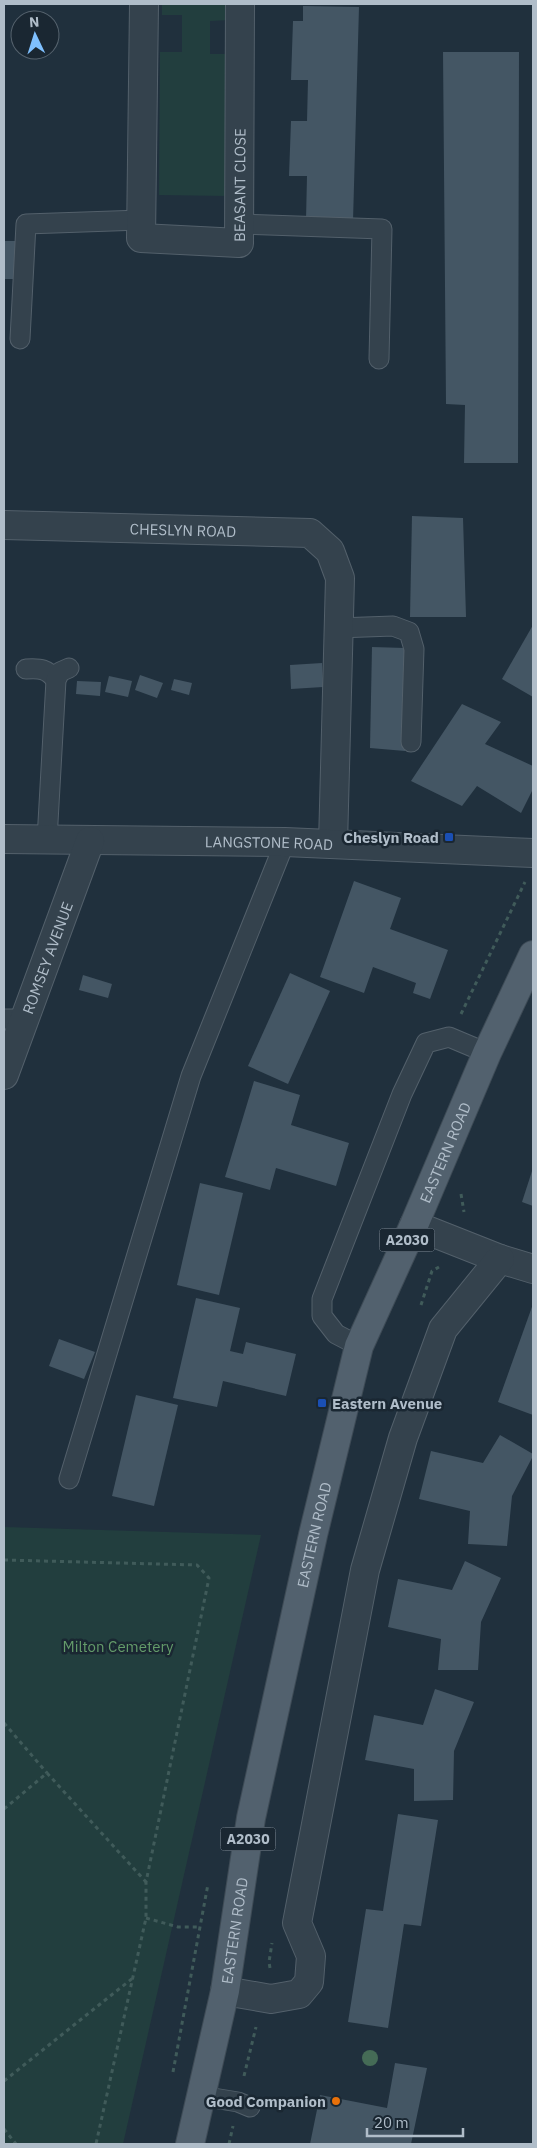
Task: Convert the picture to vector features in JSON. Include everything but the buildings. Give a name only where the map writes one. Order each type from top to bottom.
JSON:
[{"type":"main road","name":"EASTERN ROAD","points":[[190,2144],[225,1991],[251,1818],[313,1535],[359,1346],[414,1225],[487,1053],[533,955]]},
{"type":"street","name":"BEASANT CLOSE","points":[[144,4],[141,238],[239,243],[240,4]]},
{"type":"street","name":"CHESLYN ROAD","points":[[4,525],[310,533],[330,551],[340,578],[333,844]]},
{"type":"street","name":"LANGSTONE ROAD","points":[[4,839],[333,844],[530,865]]},
{"type":"street","name":"ROMSEY AVENUE","points":[[4,1075],[14,1019],[90,841]]},
{"type":"street","points":[[414,1225],[500,1259],[533,1269]]},
{"type":"street","points":[[225,1991],[271,1999],[299,1994],[309,1982],[311,1956],[297,1923],[365,1570],[403,1438],[442,1330],[500,1259]]},
{"type":"lane","points":[[20,339],[26,224],[141,220]]},
{"type":"lane","points":[[239,224],[382,228],[379,359]]},
{"type":"lane","points":[[338,628],[393,626],[409,632],[414,649],[411,742]]},
{"type":"lane","points":[[26,669],[41,668],[62,674],[47,840]]},
{"type":"lane","points":[[70,1479],[191,1076],[285,842]]},
{"type":"lane","points":[[359,1346],[336,1334],[322,1316],[322,1299],[402,1094],[426,1042],[449,1037],[487,1053]]},
{"type":"lane","points":[[201,2096],[238,2102],[250,2107]]},
{"type":"path","points":[[449,1037],[530,865]]},
{"type":"path","points":[[4,1560],[197,1565],[209,1578],[146,1882],[146,1918],[96,2144]]},
{"type":"path","points":[[4,1723],[46,1773],[146,1882]]},
{"type":"path","points":[[4,1809],[46,1773]]},
{"type":"path","points":[[146,1918],[178,1927],[200,1928]]},
{"type":"path","points":[[4,2081],[134,1977]]},
{"type":"path","points":[[4,2129],[16,2144]]},
{"type":"green space","points":[[162,4],[230,4],[230,20],[210,21],[210,54],[228,54],[227,196],[159,195],[160,52],[182,52],[182,15],[162,15]]},
{"type":"green space","name":"Milton Cemetery","points":[[4,1527],[261,1535],[123,2144],[4,2144]]},
{"type":"place","name":"Cheslyn Road","points":[[449,837]]},
{"type":"place","name":"Eastern Avenue","points":[[322,1403]]},
{"type":"place","name":"Good Companion","points":[[336,2101]]}]
